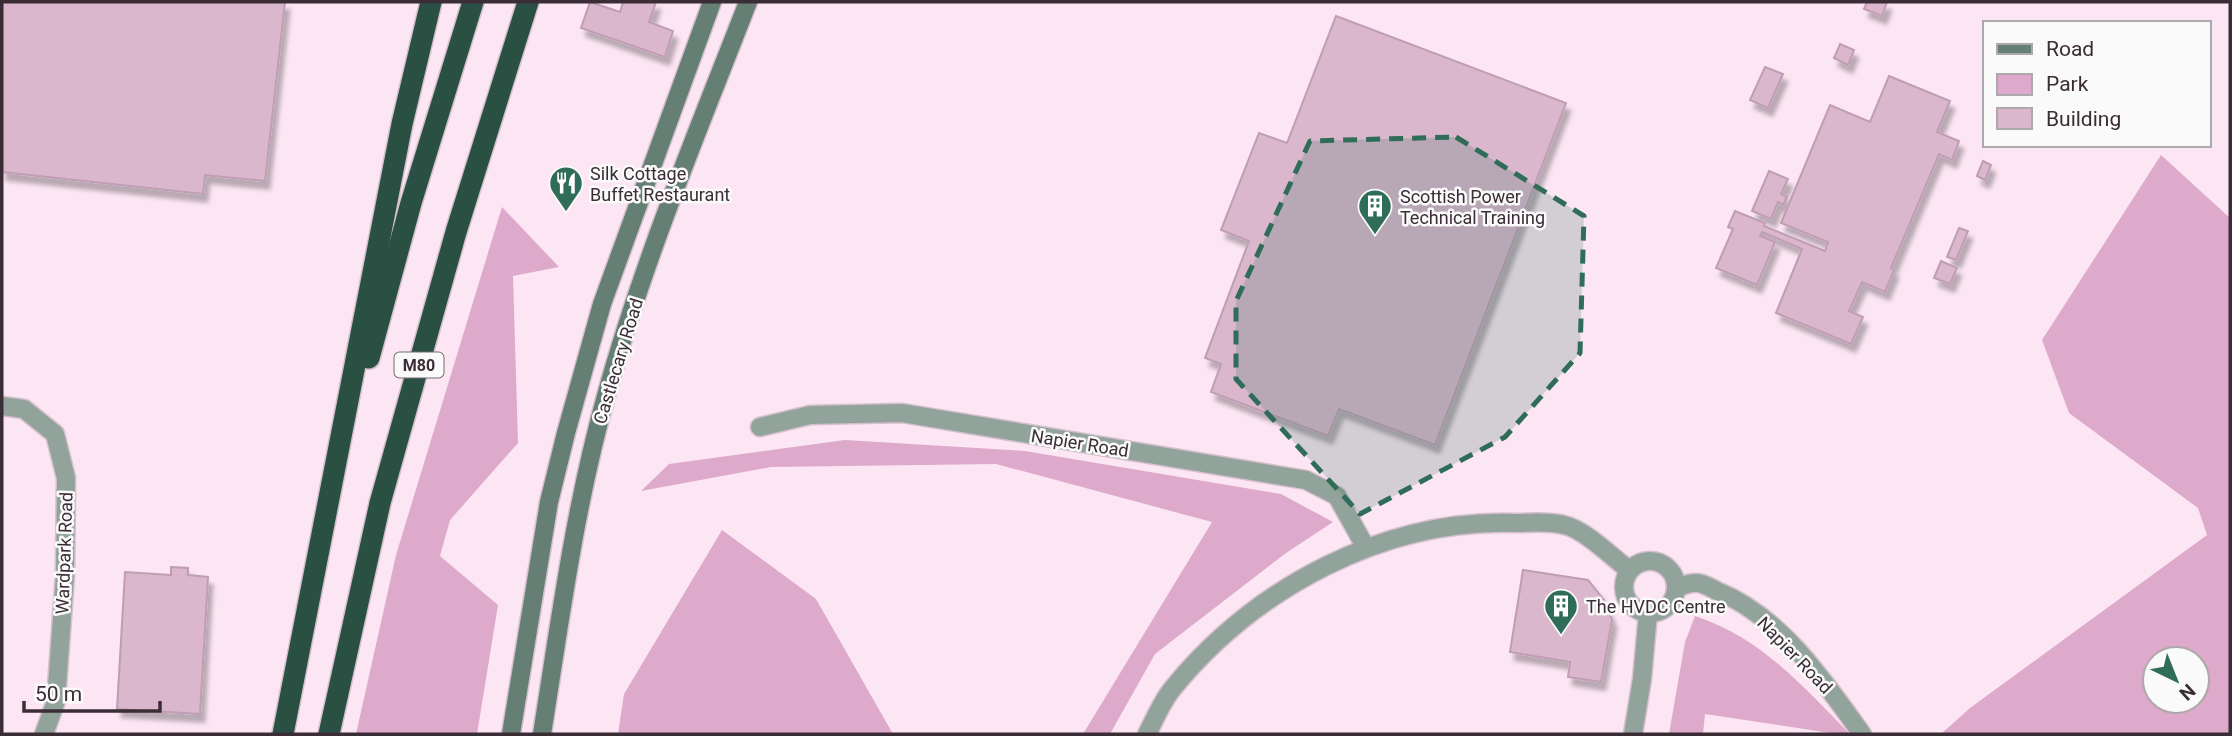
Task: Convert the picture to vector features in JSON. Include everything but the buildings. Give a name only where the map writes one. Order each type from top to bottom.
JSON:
[{"type":"highway","name":"M80","points":[[282,734],[400,138],[431,2]]},
{"type":"highway","name":"M80","points":[[322,529],[411,203],[473,2]]},
{"type":"highway","name":"M80","points":[[329,734],[380,503],[456,232],[528,2]]},
{"type":"main road","name":"Castlecary Road","points":[[511,734],[549,502],[566,433],[602,304],[712,2]]},
{"type":"main road","name":"Castlecary Road","points":[[542,734],[568,576],[592,448],[605,397],[627,323],[748,2]]},
{"type":"street","name":"Wardpark Road","points":[[2,405],[24,409],[55,434],[66,478],[65,575],[56,701],[44,734]]},
{"type":"street","name":"Napier Road","points":[[760,427],[810,415],[902,414],[1306,480],[1337,496],[1366,548]]},
{"type":"street","points":[[1147,734],[1171,690],[1234,624],[1298,579],[1366,548],[1426,531],[1486,522],[1564,525],[1582,534],[1629,570]]},
{"type":"street","points":[[1643,561],[1660,562],[1672,572],[1676,588],[1670,603],[1657,612],[1648,613],[1633,607],[1624,593],[1623,585],[1629,570],[1643,561]]},
{"type":"street","name":"Napier Road","points":[[1676,588],[1697,583],[1730,596],[1761,617],[1790,644],[1828,687],[1862,734]]},
{"type":"street","points":[[1633,734],[1642,679],[1648,613]]},
{"type":"highlighted area","points":[[1456,137],[1584,216],[1580,353],[1505,437],[1360,514],[1236,379],[1236,301],[1310,141]]},
{"type":"green space","points":[[2161,155],[2230,218],[2230,734],[1941,734],[1970,708],[2207,535],[2198,508],[2069,413],[2042,340]]},
{"type":"green space","points":[[502,207],[559,267],[513,276],[518,443],[450,520],[440,556],[498,605],[477,734],[356,734],[396,555]]},
{"type":"green space","points":[[845,440],[1025,451],[1281,494],[1333,522],[1286,553],[1155,654],[1110,734],[1083,734],[1212,522],[996,464],[771,467],[641,491],[669,464]]},
{"type":"green space","points":[[722,530],[816,599],[893,734],[618,734],[624,694]]},
{"type":"green space","points":[[1695,616],[1719,625],[1761,650],[1798,681],[1850,734],[1705,714],[1703,734],[1669,734],[1685,642]]},
{"type":"place","name":"Silk Cottage Buffet Restaurant","points":[[566,213]]},
{"type":"place","name":"Scottish Power Technical Training","points":[[1375,236]]},
{"type":"place","name":"The HVDC Centre","points":[[1561,636]]}]
